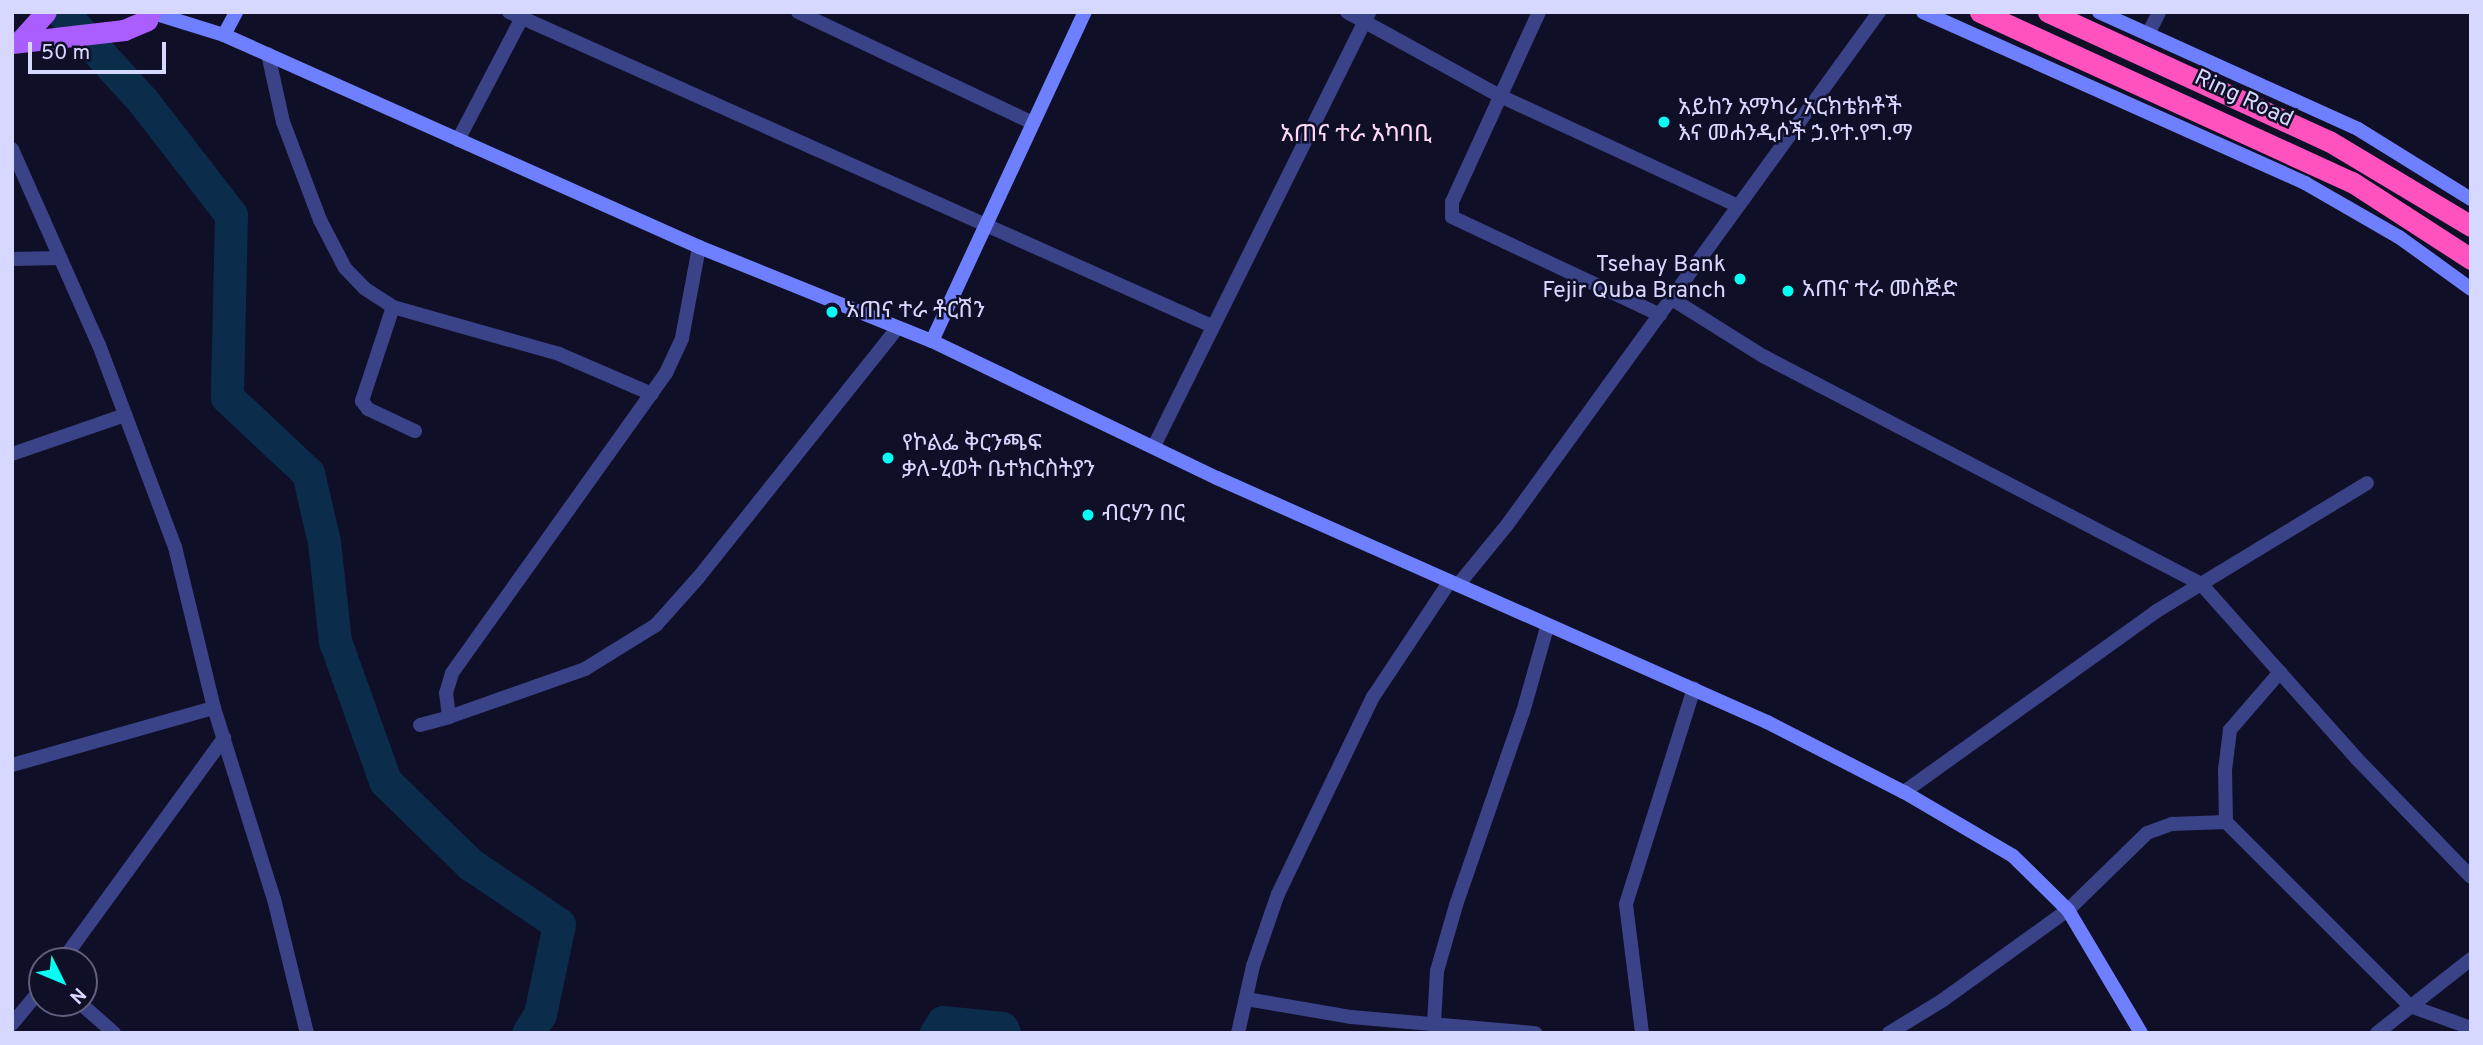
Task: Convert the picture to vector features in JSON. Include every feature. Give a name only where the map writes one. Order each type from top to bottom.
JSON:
[{"type":"highway","name":"Ring Road","points":[[1980,12],[2301,156],[2386,201],[2471,259]]},
{"type":"highway","name":"Ring Road","points":[[2048,12],[2329,141],[2471,226]]},
{"type":"main road","points":[[16,42],[124,30],[147,20],[150,12],[224,35],[699,247],[932,341],[1547,627],[1694,688],[1904,792],[2013,856],[2068,910],[2137,1031]]},
{"type":"main road","points":[[224,35],[236,12]]},
{"type":"main road","points":[[932,341],[1084,12]]},
{"type":"main road","points":[[1923,12],[2305,183],[2399,237],[2471,289]]},
{"type":"main road","points":[[2099,12],[2358,129],[2471,199]]},
{"type":"main road","points":[[16,42],[45,13]]},
{"type":"street","points":[[798,12],[1033,123]]},
{"type":"street","points":[[1347,12],[1367,17],[1498,95],[1738,206]]},
{"type":"street","points":[[1539,12],[1498,95],[1452,202],[1452,217],[1660,315]]},
{"type":"street","points":[[1238,1033],[1245,999],[1274,905],[1373,697],[1454,583],[1672,299],[1879,12]]},
{"type":"street","points":[[2148,34],[2159,12]]},
{"type":"street","points":[[458,140],[519,14],[984,227],[1212,326]]},
{"type":"street","points":[[1154,446],[1367,17]]},
{"type":"street","points":[[268,54],[282,122],[320,220],[345,268],[363,288],[393,307],[559,354],[652,394]]},
{"type":"street","points":[[12,149],[125,415],[175,547],[214,708],[274,899],[307,1033]]},
{"type":"street","points":[[449,717],[446,693],[452,673],[652,394],[682,338],[699,247]]},
{"type":"street","points":[[12,259],[60,258]]},
{"type":"street","points":[[1672,299],[1788,369],[2202,585],[2357,760],[2471,877]]},
{"type":"street","points":[[393,307],[362,401],[368,409],[415,431]]},
{"type":"street","points":[[420,725],[585,669],[656,625],[698,578],[897,329]]},
{"type":"street","points":[[12,454],[125,415]]},
{"type":"street","points":[[1904,792],[2155,612],[2367,483]]},
{"type":"street","points":[[1434,1024],[1437,971],[1456,905],[1523,712],[1547,627]]},
{"type":"street","points":[[2280,672],[2230,730],[2225,770],[2226,822],[2410,1006],[2471,1028]]},
{"type":"street","points":[[1642,1033],[1626,904],[1694,688]]},
{"type":"street","points":[[12,765],[214,708]]},
{"type":"street","points":[[72,947],[223,738]]},
{"type":"street","points":[[1889,1033],[1943,1000],[2068,910],[2147,833],[2172,824],[2226,822]]},
{"type":"street","points":[[2377,1033],[2471,959]]},
{"type":"street","points":[[1245,999],[1351,1017],[1535,1033]]},
{"type":"street","points":[[12,1024],[28,1005]]},
{"type":"street","points":[[96,1017],[114,1033]]},
{"type":"waterway","points":[[62,12],[143,101],[231,215],[227,397],[308,473],[324,542],[335,641],[385,781],[470,864],[559,924],[540,1014],[528,1033]]},
{"type":"waterway","points":[[936,1033],[943,1022],[1002,1028],[1004,1033]]},
{"type":"place","name":"አይከን አማካሪ አርክቴክቶች እና መሐንዲሶች ኃ.የተ.የግ.ማ","points":[[1664,122]]},
{"type":"place","name":"Tsehay Bank Fejir Quba Branch","points":[[1740,279]]},
{"type":"place","name":"አጠና ተራ መስጅድ","points":[[1788,291]]},
{"type":"place","name":"አጠና ተራ ቶርሽን","points":[[832,312]]},
{"type":"place","name":"የኮልፌ ቅርንጫፍ ቃለ-ሂወት ቤተክርስትያን","points":[[888,458]]},
{"type":"place","name":"ብርሃን በር","points":[[1088,515]]},
{"type":"district","name":"አጠና ተራ አካባቢ","points":[[1356,136]]}]
